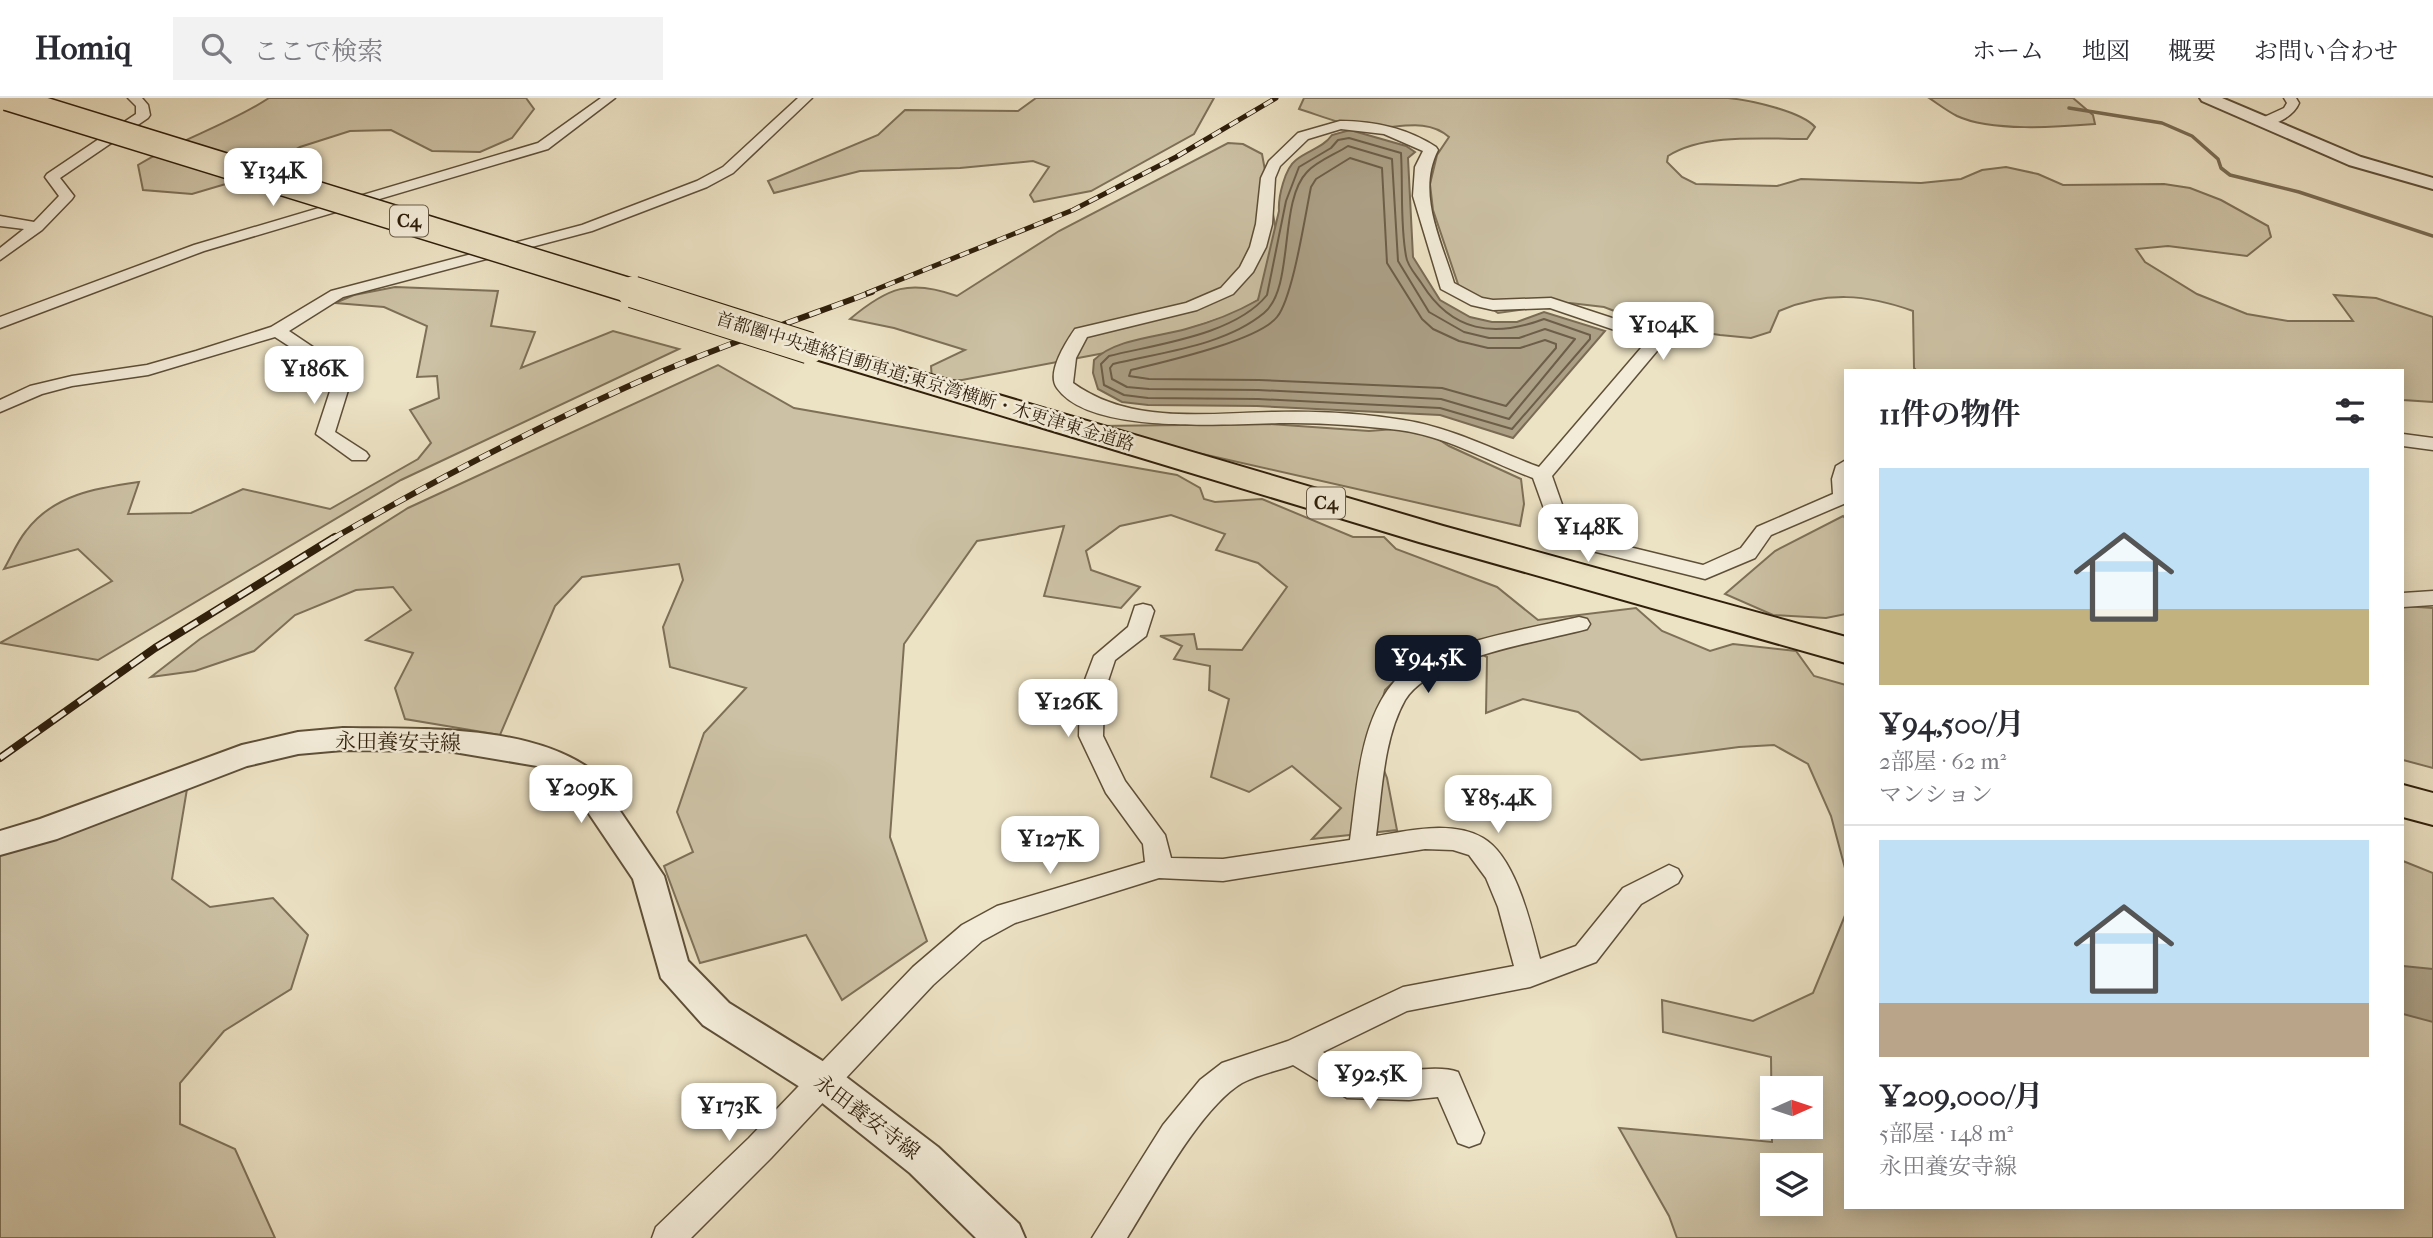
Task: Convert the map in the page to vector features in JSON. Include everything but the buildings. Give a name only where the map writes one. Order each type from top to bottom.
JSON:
[{"type":"highway","name":"首都圏中央連絡自動車道;東京湾横断・木更津東金道路","points":[[8,98],[468,239],[809,348],[1417,530],[1844,649]]},
{"type":"highway","points":[[2404,801],[2433,809]]},
{"type":"street","points":[[0,256],[37,227],[67,196],[52,177],[143,115],[142,105],[134,98]]},
{"type":"street","points":[[0,323],[199,248],[543,146],[609,98]]},
{"type":"street","points":[[0,408],[36,390],[72,381],[148,370],[277,331],[337,294],[554,237],[702,184],[728,170],[806,98]]},
{"type":"street","points":[[2207,98],[2355,161],[2433,184]]},
{"type":"street","points":[[2265,122],[2290,110],[2293,103],[2290,98]]},
{"type":"street","points":[[1340,125],[1372,128],[1419,142],[1431,150],[1422,167],[1420,196],[1447,286],[1477,302],[1551,303],[1658,339],[1542,475],[1438,435],[1401,425],[1292,417],[1144,416],[1111,410],[1073,393],[1064,385],[1063,366],[1069,350],[1081,333],[1191,307],[1227,291],[1247,269],[1258,247],[1264,224],[1268,178],[1274,164],[1292,144],[1311,132],[1340,125]]},
{"type":"street","points":[[0,221],[37,227]]},
{"type":"street","points":[[277,331],[344,374],[325,434],[359,456]]},
{"type":"street","points":[[2404,440],[2433,444]]},
{"type":"street","points":[[1844,472],[1844,492]]},
{"type":"street","points":[[1542,475],[1563,537],[1705,572],[1748,553],[1764,531],[1844,498]]},
{"type":"street","points":[[2404,600],[2433,598]]},
{"type":"street","points":[[1143,611],[1138,631],[1105,656],[1091,693],[1091,736],[1115,786],[1156,842],[1159,868]]},
{"type":"street","points":[[1362,848],[1377,752],[1390,707],[1402,687],[1423,670],[1460,656],[1579,624]]},
{"type":"street","name":"永田養安寺線","points":[[0,843],[46,830],[242,756],[298,743],[343,738],[448,740],[543,756],[566,766],[582,779],[648,876],[673,968],[716,1014],[824,1082],[924,1160],[1005,1238]]},
{"type":"street","points":[[668,1238],[824,1082],[923,976],[972,933],[1007,914],[1159,868],[1223,870],[1425,839],[1457,840],[1478,847],[1496,873],[1513,908],[1530,975]]},
{"type":"street","points":[[1108,1238],[1174,1135],[1212,1090],[1233,1073],[1296,1051],[1403,999],[1530,975],[1586,954],[1632,896],[1669,876]]},
{"type":"street","points":[[1296,1051],[1347,1084],[1409,1086],[1447,1082],[1469,1133]]},
{"type":"shaded area","points":[[269,98],[526,98],[534,109],[512,138],[480,152],[432,151],[391,130],[350,131],[300,147],[246,178],[192,194],[143,190],[138,165]]},
{"type":"shaded area","points":[[1036,98],[1214,98],[1194,134],[1091,191],[1034,202],[1030,195],[1049,167],[1033,161],[960,168],[860,171],[774,193],[768,181],[878,135],[905,110],[1018,111]]},
{"type":"shaded area","points":[[1304,98],[1728,98],[1787,111],[1815,127],[1807,139],[1754,138],[1717,141],[1699,144],[1668,156],[1667,162],[1682,177],[1696,184],[1777,186],[1801,179],[1921,183],[1961,179],[1982,170],[2006,167],[2038,174],[2063,185],[2164,184],[2190,188],[2221,200],[2268,226],[2271,237],[2247,256],[2168,246],[2136,249],[2145,262],[2197,294],[2247,314],[2288,321],[2353,321],[2334,295],[2376,298],[2433,317],[2433,402],[2404,400],[2404,369],[1915,369],[1913,311],[1862,298],[1813,300],[1779,311],[1770,332],[1751,338],[1651,325],[1604,307],[1570,303],[1498,313],[1459,287],[1433,210],[1430,184],[1437,155],[1449,137],[1439,130],[1417,125],[1358,127],[1299,109]]},
{"type":"shaded area","points":[[1929,98],[2073,98],[2093,115],[2095,124],[2025,127],[1988,124],[1957,116]]},
{"type":"shaded area","points":[[1228,143],[1243,144],[1262,154],[1280,252],[1258,300],[1234,314],[1131,348],[962,380],[932,380],[931,366],[965,350],[894,328],[850,319],[876,300],[900,289],[926,288],[957,296],[1059,231]]},
{"type":"shaded area","points":[[395,287],[498,291],[491,326],[535,332],[521,368],[613,331],[679,349],[401,480],[98,660],[0,643],[112,581],[78,549],[4,569],[26,531],[37,519],[63,501],[92,490],[139,482],[128,514],[191,513],[243,489],[330,509],[418,459],[431,443],[410,410],[439,398],[437,376],[417,377],[427,326],[384,307],[335,303],[354,295]]},
{"type":"shaded area","points":[[718,365],[794,408],[1177,475],[1200,488],[1204,499],[1215,502],[1262,499],[1353,537],[1384,537],[1396,549],[1497,587],[1538,620],[1636,608],[1662,631],[1710,651],[1733,644],[1796,651],[1814,676],[1844,684],[1844,865],[1831,816],[1808,764],[1774,745],[1641,760],[1578,712],[1523,699],[1486,713],[1487,657],[1466,647],[1417,659],[1385,690],[1372,740],[1387,778],[1397,830],[1312,839],[1341,808],[1292,766],[1249,792],[1211,777],[1229,699],[1209,690],[1210,666],[1174,659],[1182,646],[1160,636],[1194,634],[1197,649],[1242,650],[1287,587],[1258,563],[1216,550],[1225,534],[1171,515],[1120,526],[1086,551],[1091,570],[1140,587],[1121,608],[1044,596],[1064,526],[977,541],[904,644],[890,837],[927,941],[842,1000],[806,935],[700,963],[664,866],[693,852],[677,812],[704,733],[746,688],[670,667],[663,627],[683,580],[679,564],[582,577],[555,606],[500,735],[405,719],[395,688],[413,653],[366,640],[411,610],[393,587],[356,590],[295,615],[254,651],[195,671],[151,677],[200,639],[408,508]]},
{"type":"shaded area","points":[[1270,424],[1369,431],[1420,427],[1449,446],[1521,479],[1524,504],[1520,526],[1145,441],[1096,426]]},
{"type":"shaded area","points":[[1843,516],[1844,614],[1826,618],[1773,615],[1725,594],[1775,551]]},
{"type":"shaded area","points":[[2404,606],[2433,608],[2433,768],[2404,760]]},
{"type":"shaded area","points":[[187,789],[172,879],[210,907],[273,898],[308,935],[291,989],[224,1031],[180,1083],[180,1124],[235,1149],[275,1238],[0,1238],[0,855]]},
{"type":"shaded area","points":[[2404,861],[2433,873],[2433,1238],[1677,1238],[1669,1216],[1619,1128],[1772,1142],[1772,1139],[1824,1139],[1824,1076],[1771,1076],[1771,1057],[1663,1032],[1662,1000],[1753,1021],[1813,993],[1844,918],[1844,1209],[2404,1209]]},
{"type":"water","points":[[1350,130],[1406,146],[1415,152],[1408,158],[1413,257],[1440,300],[1470,317],[1492,322],[1517,322],[1544,312],[1605,331],[1513,438],[1440,415],[1257,406],[1148,405],[1122,402],[1098,389],[1093,373],[1094,360],[1113,347],[1205,323],[1258,300],[1279,211],[1281,191],[1289,169],[1296,160],[1332,135]]},
{"type":"water","points":[[2404,966],[2433,969],[2433,1022],[2404,1014]]},
{"type":"waterway","points":[[2069,108],[2162,123],[2192,136],[2218,159],[2221,168],[2230,175],[2299,192],[2433,236]]},
{"type":"railway","points":[[867,293],[1073,210],[1176,157],[1276,98]]},
{"type":"railway","points":[[332,539],[495,450],[578,409],[715,350],[872,292]]},
{"type":"railway","points":[[0,758],[155,648],[335,537]]}]
